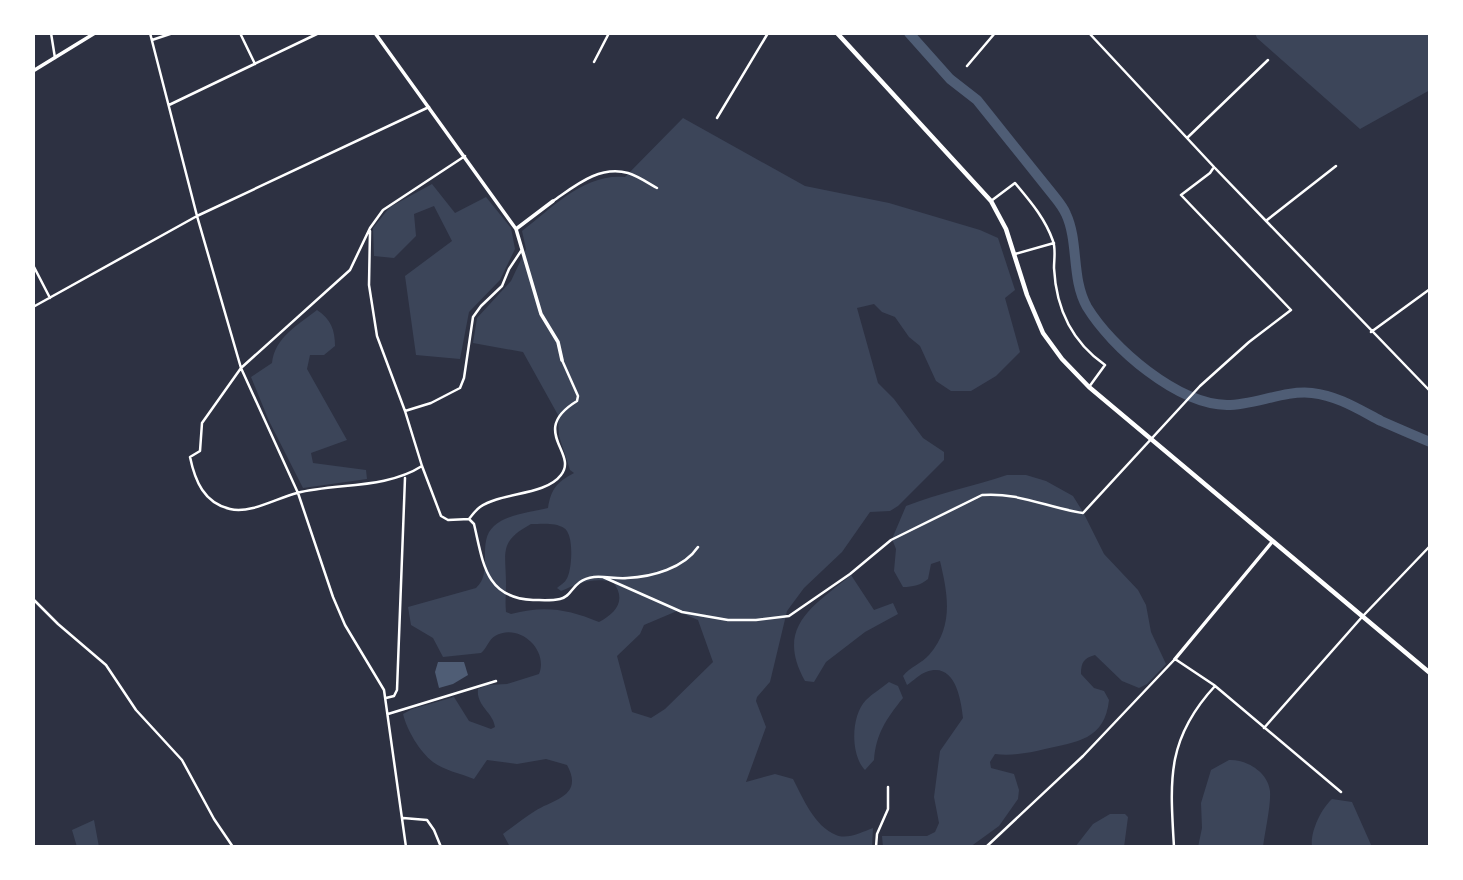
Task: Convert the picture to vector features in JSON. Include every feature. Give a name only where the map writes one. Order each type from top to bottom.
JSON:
[{"type":"main road","points":[[837,33],[991,201],[1006,229],[1027,295],[1044,332],[1062,359],[1090,387],[1430,673]]},
{"type":"street","points":[[51,33],[55,58]]},
{"type":"street","points":[[33,71],[94,33]]},
{"type":"street","points":[[150,33],[197,216],[241,368],[298,493],[345,625],[384,690],[406,847]]},
{"type":"street","points":[[152,40],[173,33]]},
{"type":"street","points":[[240,33],[255,64]]},
{"type":"street","points":[[169,105],[319,33]]},
{"type":"street","points":[[370,228],[369,285],[373,318],[441,516],[448,520],[469,519],[481,506],[557,480],[563,473],[565,460],[555,438],[554,427],[565,408],[577,401],[578,396],[562,360],[558,342],[541,314],[516,229],[375,33]]},
{"type":"street","points":[[594,62],[610,33]]},
{"type":"street","points":[[717,118],[768,33]]},
{"type":"street","points":[[967,66],[995,33]]},
{"type":"street","points":[[1097,33],[1090,35],[1213,167],[1430,391]]},
{"type":"street","points":[[1187,138],[1268,60]]},
{"type":"street","points":[[33,307],[197,216],[429,107]]},
{"type":"street","points":[[422,466],[405,476],[298,493],[242,510],[228,509],[200,489],[190,457],[200,451],[202,423],[241,368],[350,270],[370,228],[392,202],[465,156]]},
{"type":"street","points":[[1266,221],[1336,166]]},
{"type":"street","points":[[603,577],[682,612],[728,620],[789,616],[850,574],[891,540],[982,495],[1023,497],[1083,513],[1200,386],[1291,310],[1181,195],[1210,173],[1213,167]]},
{"type":"street","points":[[516,229],[595,174],[627,173],[657,188]]},
{"type":"street","points":[[991,201],[1015,183],[1039,212],[1054,243],[1054,270],[1059,305],[1079,343],[1105,365],[1090,387]]},
{"type":"street","points":[[1015,254],[1054,243]]},
{"type":"street","points":[[405,411],[431,403],[460,388],[473,317],[502,286],[509,268],[521,251]]},
{"type":"street","points":[[33,265],[50,298]]},
{"type":"street","points":[[1371,332],[1430,289]]},
{"type":"street","points":[[386,698],[394,696],[397,690],[405,476]]},
{"type":"street","points":[[469,519],[474,524],[484,569],[498,589],[521,600],[559,599],[567,596],[574,585],[585,579],[627,578],[676,567],[690,559],[698,547]]},
{"type":"street","points":[[986,847],[1083,756],[1175,659],[1272,542]]},
{"type":"street","points":[[1264,728],[1362,617],[1430,546]]},
{"type":"street","points":[[33,599],[106,665],[136,710],[182,760],[214,819],[233,847]]},
{"type":"street","points":[[1175,659],[1215,686],[1341,792]]},
{"type":"street","points":[[388,714],[496,681]]},
{"type":"street","points":[[1174,847],[1171,789],[1174,760],[1191,714],[1215,686]]},
{"type":"street","points":[[876,846],[877,834],[888,809],[888,787]]},
{"type":"street","points":[[403,818],[427,820],[441,847]]},
{"type":"shaded area","points":[[1255,33],[1430,33],[1430,90],[1360,129],[1257,38]]},
{"type":"shaded area","points":[[683,118],[805,186],[889,203],[980,230],[998,238],[1015,290],[1005,298],[1020,352],[996,376],[971,391],[951,391],[936,381],[920,346],[909,337],[895,317],[882,312],[874,304],[857,308],[878,383],[894,399],[923,438],[944,452],[944,460],[898,506],[890,511],[870,512],[842,552],[804,588],[787,611],[770,682],[756,701],[766,727],[746,782],[775,774],[793,779],[810,811],[821,825],[836,835],[845,837],[873,828],[872,847],[510,847],[503,834],[569,790],[572,784],[567,765],[546,759],[517,764],[487,760],[474,779],[433,762],[418,746],[405,720],[403,714],[412,709],[454,697],[469,721],[491,729],[495,727],[494,722],[480,700],[478,689],[539,674],[540,656],[536,648],[530,641],[513,633],[495,636],[481,653],[443,657],[433,638],[411,625],[408,607],[476,588],[484,574],[486,540],[494,526],[513,516],[548,508],[556,487],[574,473],[570,470],[559,436],[558,415],[523,352],[473,343],[477,318],[511,281],[526,249],[522,231],[582,186],[610,177],[625,177]],"holes":[[[531,524],[556,525],[567,531],[571,543],[569,571],[566,580],[557,588],[561,591],[580,583],[613,582],[619,595],[615,610],[599,622],[556,610],[511,614],[506,612],[506,549],[513,536]],[[677,611],[698,620],[713,662],[665,709],[651,718],[632,712],[617,656],[640,634],[644,625]]]},
{"type":"shaded area","points":[[432,184],[455,213],[486,197],[511,228],[515,249],[500,280],[469,312],[460,359],[416,355],[405,276],[452,241],[434,206],[414,214],[416,236],[394,258],[374,256],[373,228],[390,207]]},
{"type":"shaded area","points":[[317,310],[331,325],[335,346],[324,355],[310,355],[307,369],[347,440],[311,453],[313,463],[366,470],[367,479],[303,488],[269,421],[251,377],[272,363],[283,339]]},
{"type":"shaded area","points":[[1007,475],[1026,475],[1046,481],[1073,496],[1104,554],[1138,590],[1146,605],[1151,632],[1166,664],[1147,684],[1139,688],[1122,681],[1095,655],[1088,658],[1084,661],[1081,674],[1094,688],[1104,691],[1109,700],[1102,724],[1087,737],[1068,744],[1020,754],[995,754],[990,762],[991,768],[1014,774],[1019,790],[1018,799],[999,826],[970,847],[883,847],[882,836],[927,836],[935,832],[939,823],[934,797],[940,751],[963,718],[955,684],[944,672],[926,672],[907,685],[903,676],[926,658],[937,644],[946,621],[947,598],[940,561],[931,564],[928,579],[917,585],[903,587],[894,571],[896,549],[892,539],[906,506]]},
{"type":"shaded area","points":[[851,575],[874,610],[893,603],[898,614],[865,632],[826,662],[814,682],[805,681],[794,646],[796,632],[811,608]]},
{"type":"shaded area","points":[[438,662],[464,662],[468,675],[439,688],[435,672]]},
{"type":"shaded area","points":[[889,682],[898,686],[903,698],[883,727],[874,760],[865,770],[855,745],[857,715],[866,700]]},
{"type":"shaded area","points":[[1229,760],[1249,764],[1261,773],[1268,784],[1270,804],[1263,847],[1198,847],[1202,828],[1201,803],[1211,770]]},
{"type":"shaded area","points":[[1332,799],[1352,802],[1372,847],[1312,847],[1317,821]]},
{"type":"shaded area","points":[[1110,814],[1125,814],[1128,817],[1124,847],[1075,847],[1093,824]]},
{"type":"shaded area","points":[[94,820],[99,847],[77,847],[72,830]]},
{"type":"waterway","points":[[909,33],[950,79],[977,100],[1060,204],[1073,236],[1079,285],[1087,307],[1112,339],[1148,371],[1188,395],[1227,405],[1301,393],[1331,397],[1430,442]]}]
